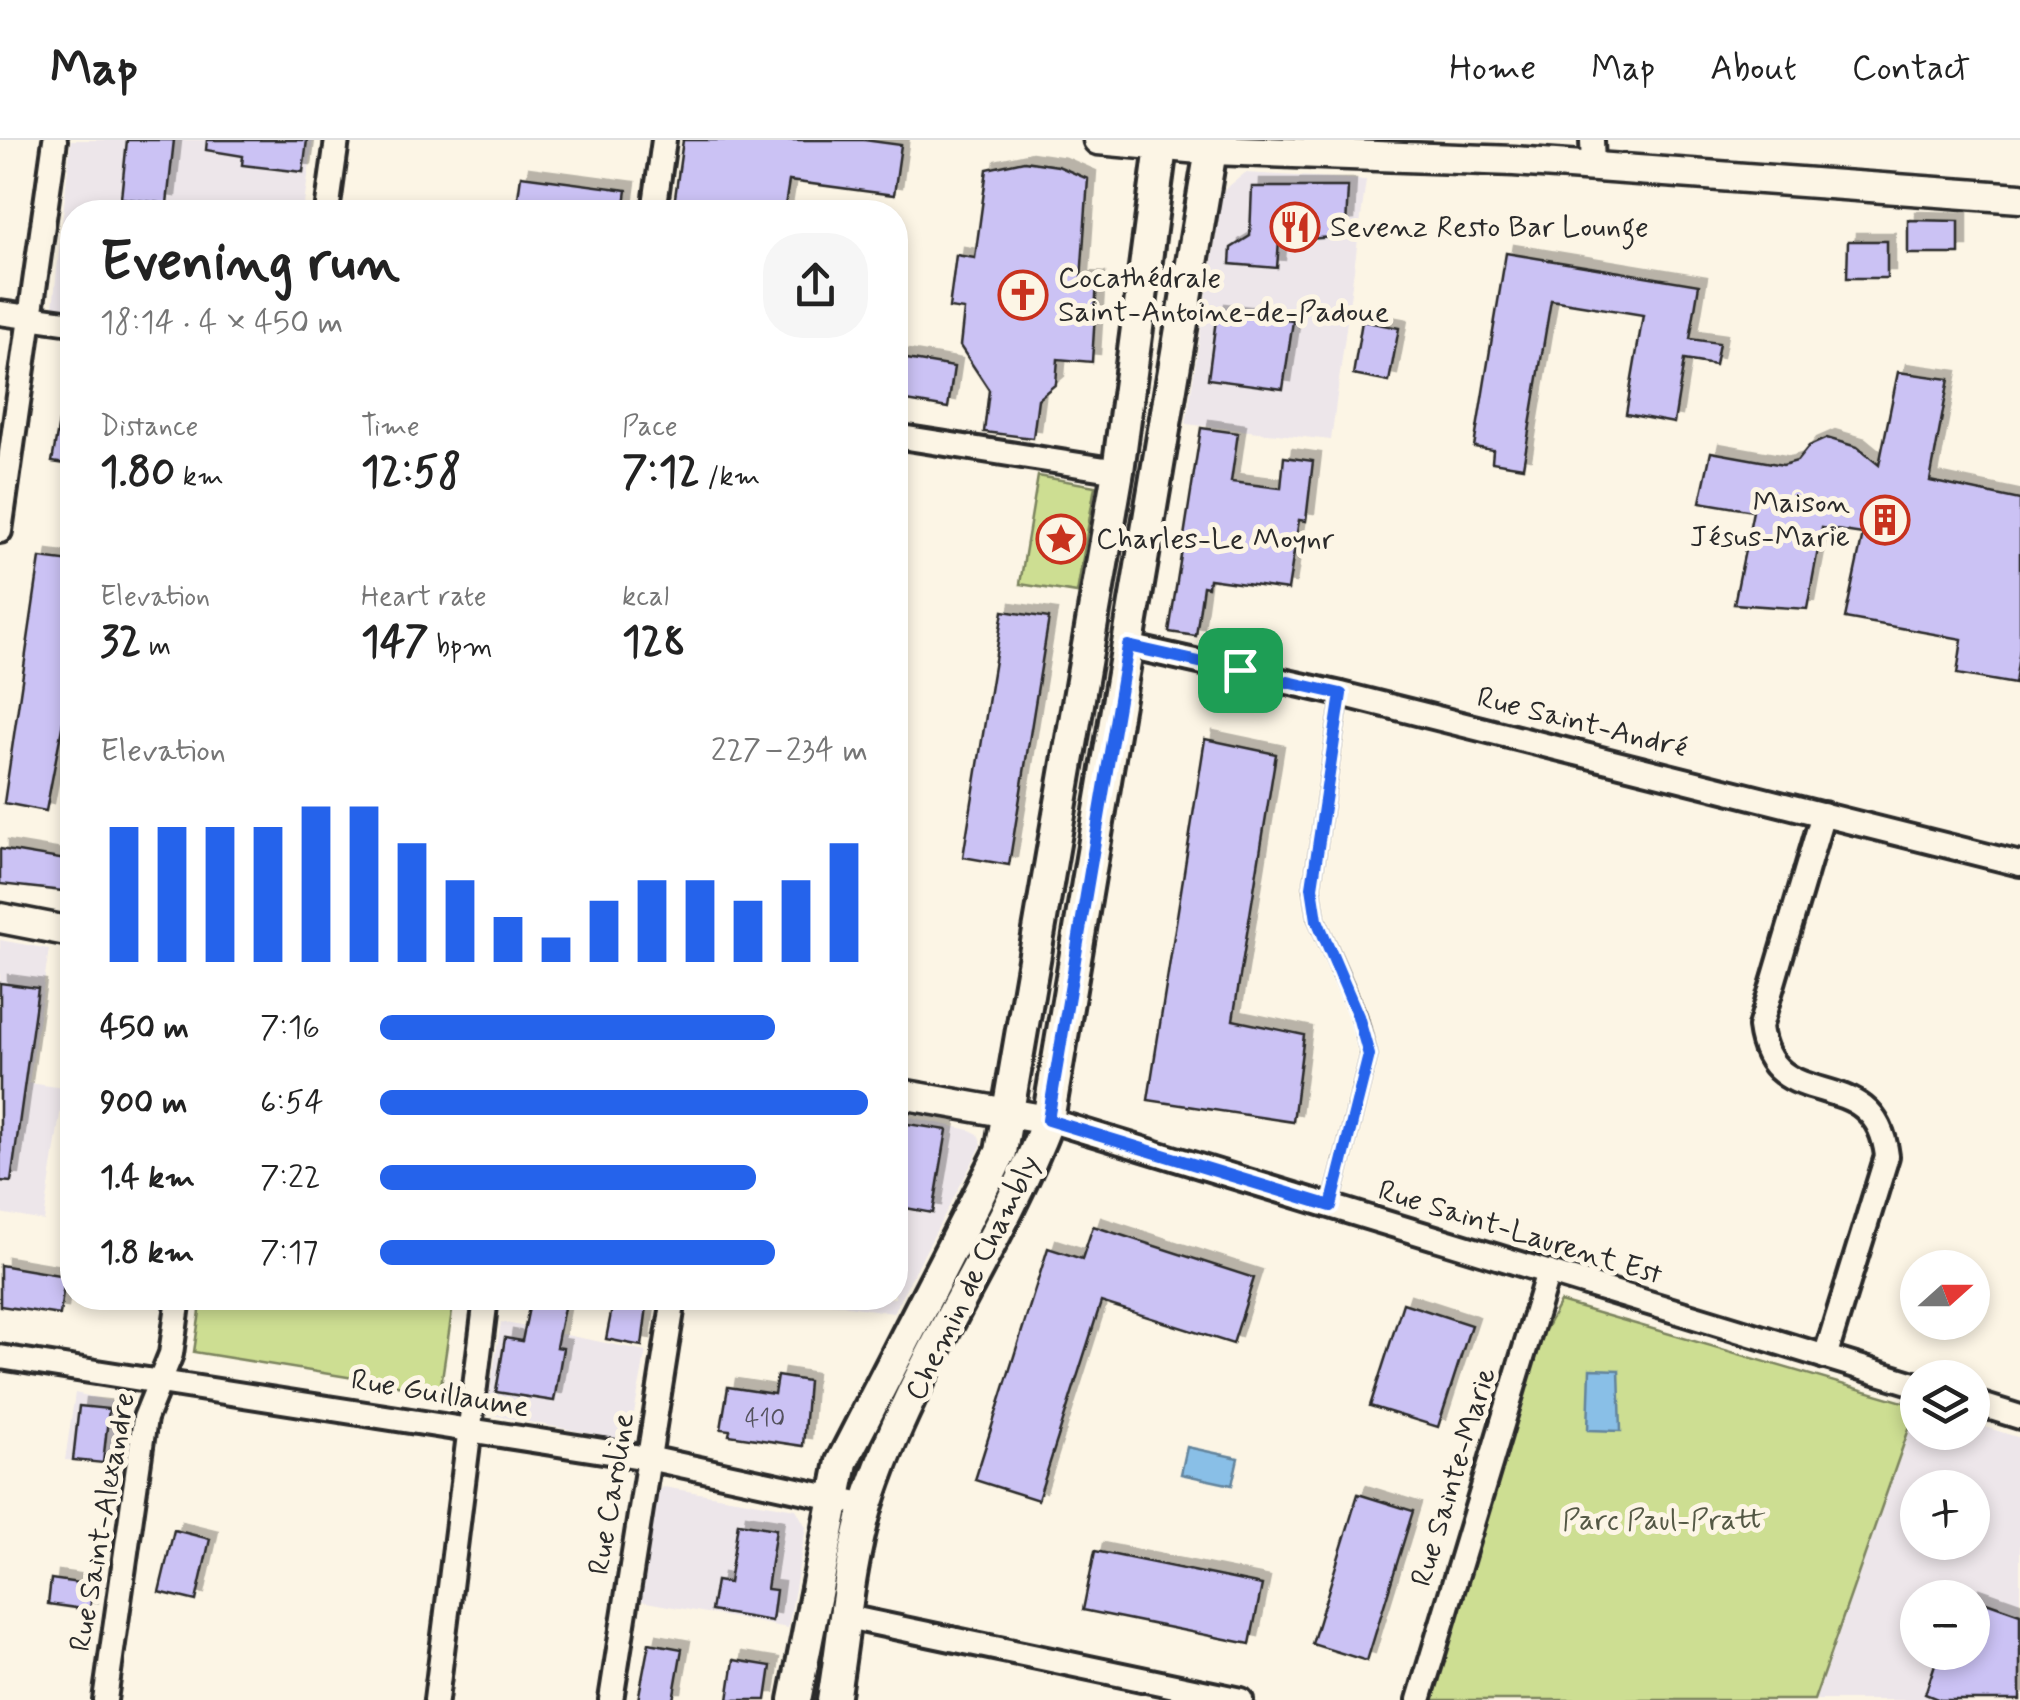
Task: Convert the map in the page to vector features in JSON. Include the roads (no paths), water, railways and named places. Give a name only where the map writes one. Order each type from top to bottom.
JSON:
[{"type":"main road","name":"Chemin de Chambly","points":[[833,1700],[867,1505],[899,1426],[1026,1177],[1048,1120],[1212,145]]},
{"type":"main road","name":"Chemin de Chambly","points":[[795,1700],[833,1495],[869,1405],[1002,1152],[1118,471],[1161,146]]},
{"type":"street","points":[[0,531],[56,140]]},
{"type":"street","points":[[329,200],[337,140]]},
{"type":"street","points":[[656,200],[664,140]]},
{"type":"street","points":[[1098,140],[1161,146],[1592,154],[2020,198]]},
{"type":"street","points":[[0,313],[60,321]]},
{"type":"street","points":[[908,438],[1118,471]]},
{"type":"street","name":"Rue Saint-André","points":[[1128,646],[1341,694],[2020,864]]},
{"type":"street","points":[[1823,814],[1760,1026],[1763,1053],[1779,1074],[1866,1106],[1884,1128],[1888,1156],[1826,1357]]},
{"type":"street","points":[[0,918],[60,930]]},
{"type":"street","points":[[908,1095],[1048,1120]]},
{"type":"street","name":"Rue Saint-Laurent Est","points":[[1048,1120],[1900,1380]]},
{"type":"street","name":"Rue Sainte-Marie","points":[[1419,1700],[1548,1272]]},
{"type":"street","name":"Rue Saint-Alexandre","points":[[105,1700],[145,1418],[171,1354],[176,1310]]},
{"type":"street","points":[[436,1700],[484,1310]]},
{"type":"street","name":"Rue Caroline","points":[[611,1700],[672,1310]]},
{"type":"street","name":"Rue Guillaume","points":[[0,1356],[648,1458],[867,1505]]},
{"type":"street","points":[[1990,1407],[2020,1416]]},
{"type":"street","points":[[847,1618],[1241,1700]]},
{"type":"lane","points":[[1331,1206],[1369,1055],[1358,1016],[1317,920],[1312,887],[1341,694]]},
{"type":"water","points":[[1590,1369],[1619,1370],[1621,1431],[1588,1430]]},
{"type":"water","points":[[1187,1447],[1238,1458],[1232,1485],[1181,1474]]},
{"type":"place","name":"Sevenz Resto Bar Lounge","points":[[1295,227]]},
{"type":"place","name":"Cocathédrale Saint-Antoine-de-Padoue","points":[[1023,295]]},
{"type":"place","name":"Maison Jésus-Marie","points":[[1885,520]]},
{"type":"place","name":"Charles-Le Moynr","points":[[1061,539]]},
{"type":"park label","name":"Parc Paul-Pratt","points":[[1664,1520]]}]
